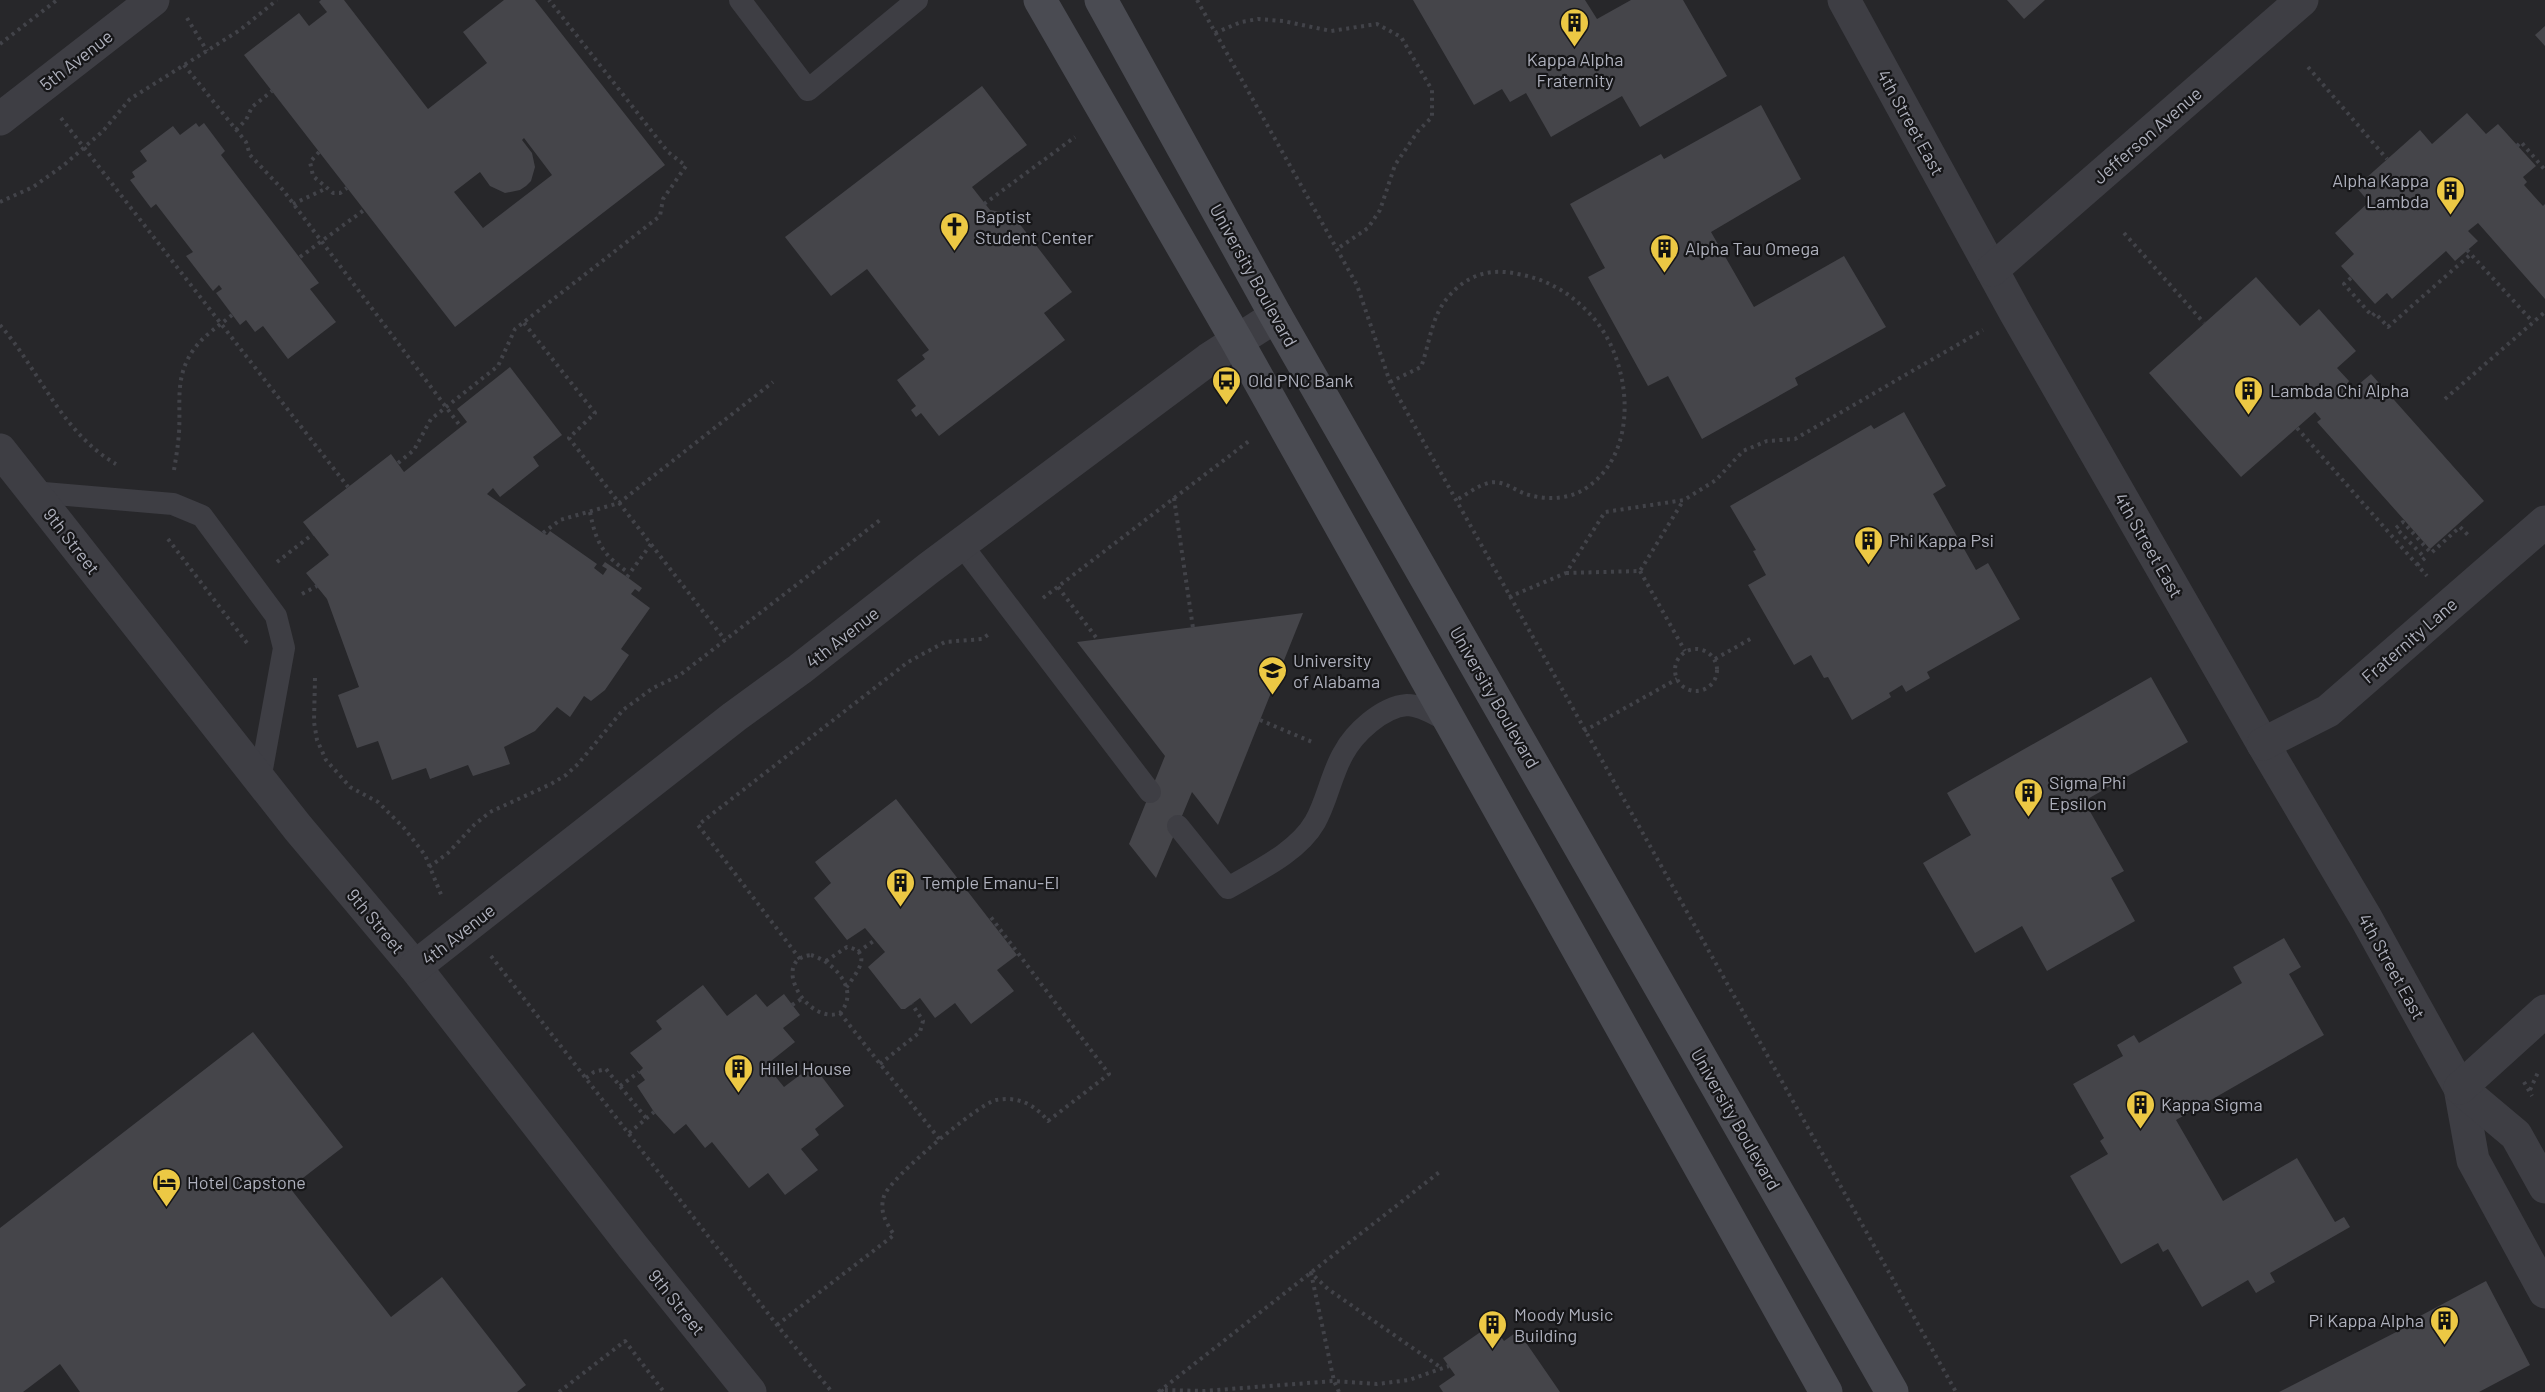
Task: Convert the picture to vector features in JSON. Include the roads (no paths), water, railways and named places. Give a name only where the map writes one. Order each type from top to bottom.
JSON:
[{"type":"main road","points":[[1040,0],[1237,341],[1826,1392]]},
{"type":"main road","name":"University Boulevard","points":[[1101,0],[1276,316],[1892,1392]]},
{"type":"street","name":"5th Avenue","points":[[0,119],[153,0]]},
{"type":"street","name":"4th Street East","points":[[1844,0],[1992,270],[2263,744],[2366,918],[2460,1088],[2473,1160],[2545,1292]]},
{"type":"street","name":"Jefferson Avenue","points":[[1992,270],[2302,0]]},
{"type":"street","name":"4th Avenue","points":[[415,967],[734,717],[800,669],[961,544],[1209,359],[1276,316]]},
{"type":"street","name":"9th Street","points":[[0,450],[260,780],[415,967],[633,1247],[750,1392]]},
{"type":"street","name":"Fraternity Lane","points":[[2263,744],[2328,711],[2545,522]]},
{"type":"street","points":[[2460,1088],[2545,1011]]},
{"type":"street","name":"4th Street East","points":[[2460,1088],[2516,1135],[2545,1187]]},
{"type":"lane","points":[[740,0],[808,90],[910,2]]},
{"type":"lane","points":[[32,492],[173,504],[202,516],[276,615],[285,648],[260,780]]},
{"type":"lane","points":[[961,544],[1150,792]]},
{"type":"lane","points":[[1178,826],[1228,888],[1287,853],[1315,823],[1343,753],[1376,718],[1392,709],[1409,705],[1426,710],[1450,722]]},
{"type":"place","name":"Kappa Alpha Fraternity","points":[[1575,48]]},
{"type":"place","name":"Alpha Kappa Lambda","points":[[2450,216]]},
{"type":"place","name":"Baptist Student Center","points":[[954,252]]},
{"type":"place","name":"Alpha Tau Omega","points":[[1664,274]]},
{"type":"place","name":"Old PNC Bank","points":[[1227,406]]},
{"type":"place","name":"Lambda Chi Alpha","points":[[2249,416]]},
{"type":"place","name":"Phi Kappa Psi","points":[[1868,566]]},
{"type":"place","name":"University of Alabama","points":[[1272,696]]},
{"type":"place","name":"Sigma Phi Epsilon","points":[[2028,818]]},
{"type":"place","name":"Temple Emanu-El","points":[[901,908]]},
{"type":"place","name":"Hillel House","points":[[739,1094]]},
{"type":"place","name":"Kappa Sigma","points":[[2140,1130]]},
{"type":"place","name":"Hotel Capstone","points":[[166,1208]]},
{"type":"place","name":"Pi Kappa Alpha","points":[[2445,1346]]},
{"type":"place","name":"Moody Music Building","points":[[1493,1350]]}]
